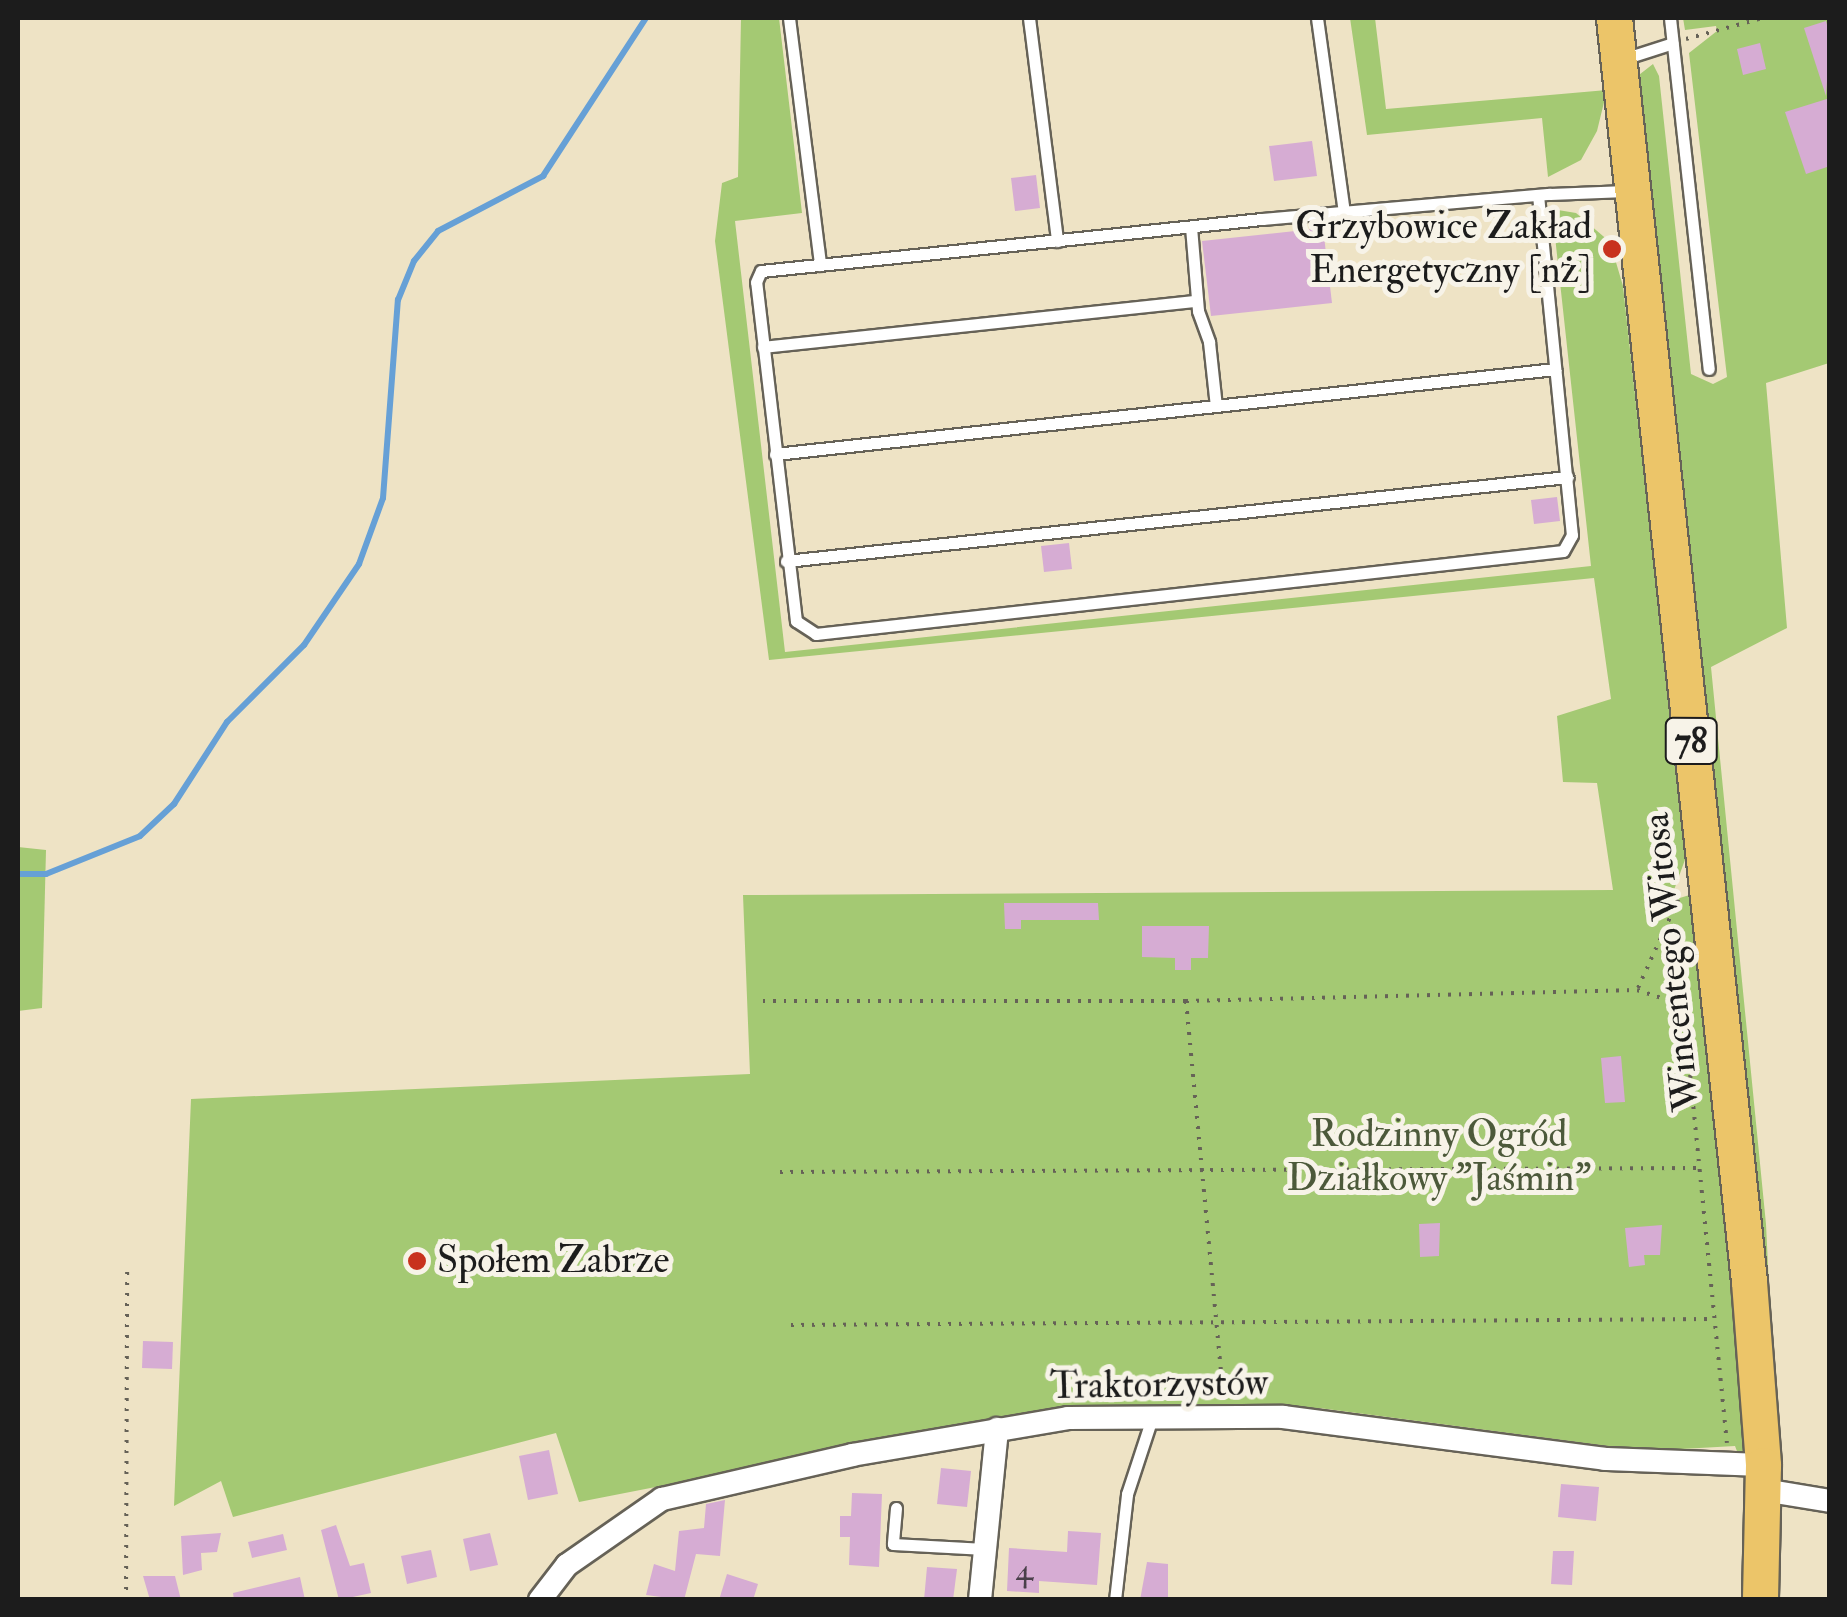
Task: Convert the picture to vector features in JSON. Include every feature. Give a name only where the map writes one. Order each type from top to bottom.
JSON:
[{"type":"main road","name":"Wincentego Witosa","points":[[1614,18],[1706,870],[1760,1600]]},
{"type":"street","name":"Traktorzystów","points":[[540,1600],[567,1564],[662,1499],[997,1429],[1154,1414],[1334,1421],[1604,1459],[1752,1475],[1830,1501]]},
{"type":"street","points":[[980,1600],[997,1429]]},
{"type":"lane","points":[[789,18],[820,265]]},
{"type":"lane","points":[[1029,18],[1058,241]]},
{"type":"lane","points":[[1317,18],[1344,213]]},
{"type":"lane","points":[[1670,18],[1709,369]]},
{"type":"lane","points":[[1619,60],[1672,43]]},
{"type":"lane","points":[[1538,195],[1572,535],[1563,552],[1542,558],[816,634],[796,622],[756,282],[761,271],[1538,195],[1633,191]]},
{"type":"lane","points":[[1191,227],[1196,301],[1209,342],[1216,406]]},
{"type":"lane","points":[[763,346],[1196,301]]},
{"type":"lane","points":[[775,454],[1555,369]]},
{"type":"lane","points":[[786,560],[1567,477]]},
{"type":"lane","points":[[1115,1600],[1127,1494],[1154,1414]]},
{"type":"lane","points":[[896,1508],[894,1544],[985,1549]]},
{"type":"path","points":[[1672,43],[1763,18]]},
{"type":"path","points":[[1637,990],[1652,968],[1674,902],[1706,870]]},
{"type":"path","points":[[763,1001],[1186,1001],[1637,990],[1670,1001],[1684,1023],[1712,1319],[1752,1475]]},
{"type":"path","points":[[1186,1001],[1224,1415]]},
{"type":"path","points":[[780,1172],[1698,1168]]},
{"type":"path","points":[[126,1600],[127,1267]]},
{"type":"path","points":[[791,1326],[1712,1319]]},
{"type":"green space","name":"Rodzinny Ogród Działkowy \"Jaśmin\"","points":[[741,18],[779,18],[802,213],[735,221],[785,652],[1591,566],[1552,209],[1576,213],[1610,242],[1623,286],[1686,857],[1670,901],[1696,893],[1749,1454],[1740,1459],[1735,1446],[1646,1451],[1319,1408],[1075,1405],[579,1502],[556,1433],[233,1517],[221,1481],[174,1506],[191,1099],[750,1074],[743,895],[1613,890],[1597,783],[1563,782],[1557,716],[1611,699],[1594,578],[769,660],[715,241],[722,183],[738,177]]},
{"type":"green space","points":[[1350,18],[1375,18],[1386,109],[1607,90],[1597,131],[1581,160],[1548,177],[1542,118],[1367,135]]},
{"type":"green space","points":[[1683,18],[1829,18],[1829,363],[1766,383],[1787,628],[1711,667],[1766,1224],[1778,1474],[1635,78],[1653,64],[1659,76],[1691,374],[1713,384],[1727,377],[1689,53],[1717,31],[1716,26],[1685,30]]},
{"type":"green space","points":[[18,847],[46,850],[42,1008],[18,1011]]},
{"type":"building","points":[[1826,21],[1830,36],[1826,96],[1804,28]]},
{"type":"building","points":[[1760,43],[1766,69],[1743,75],[1737,49]]},
{"type":"building","points":[[1830,98],[1830,166],[1806,174],[1785,112]]},
{"type":"building","points":[[1312,141],[1317,176],[1274,181],[1269,146]]},
{"type":"building","points":[[1036,175],[1040,208],[1015,211],[1011,178]]},
{"type":"building","points":[[1323,228],[1332,303],[1211,316],[1202,241]]},
{"type":"building","points":[[1557,497],[1560,521],[1534,524],[1531,500]]},
{"type":"building","points":[[1069,543],[1072,569],[1044,572],[1041,546]]},
{"type":"building","points":[[1004,903],[1098,903],[1099,920],[1021,920],[1021,929],[1005,929]]},
{"type":"building","points":[[1142,926],[1209,926],[1208,958],[1191,958],[1191,970],[1175,970],[1175,958],[1142,957]]},
{"type":"building","points":[[1621,1056],[1625,1102],[1605,1103],[1601,1058]]},
{"type":"building","points":[[1440,1223],[1439,1256],[1420,1257],[1419,1224]]},
{"type":"building","points":[[1662,1225],[1660,1255],[1644,1255],[1645,1265],[1629,1267],[1625,1228]]},
{"type":"building","points":[[143,1341],[173,1342],[172,1369],[142,1368]]},
{"type":"building","points":[[549,1450],[558,1494],[528,1500],[519,1456]]},
{"type":"building","points":[[941,1468],[971,1471],[967,1507],[937,1504]]},
{"type":"building","points":[[1561,1484],[1599,1487],[1596,1521],[1558,1517]]},
{"type":"building","points":[[852,1493],[882,1494],[879,1567],[849,1565],[850,1537],[840,1537],[840,1516],[851,1516]]},
{"type":"building","points":[[725,1500],[720,1556],[696,1554],[684,1600],[646,1595],[654,1564],[675,1571],[679,1531],[704,1528],[706,1504]]},
{"type":"building","points":[[336,1525],[350,1566],[364,1563],[371,1593],[339,1600],[321,1530]]},
{"type":"building","points":[[1068,1531],[1101,1533],[1097,1585],[1039,1581],[1039,1593],[1007,1591],[1009,1548],[1067,1552]]},
{"type":"building","points":[[221,1533],[217,1552],[201,1553],[202,1570],[183,1575],[181,1536]]},
{"type":"building","points":[[490,1533],[498,1565],[470,1571],[463,1539]]},
{"type":"building","points":[[283,1534],[287,1550],[252,1558],[248,1542]]},
{"type":"building","points":[[431,1550],[437,1577],[407,1584],[401,1556]]},
{"type":"building","points":[[1553,1551],[1574,1551],[1572,1585],[1551,1584]]},
{"type":"building","points":[[1147,1562],[1168,1564],[1168,1600],[1140,1600]]},
{"type":"building","points":[[927,1567],[957,1569],[953,1600],[924,1600]]},
{"type":"building","points":[[727,1574],[758,1584],[753,1600],[719,1600]]},
{"type":"building","points":[[143,1576],[175,1576],[181,1600],[150,1600]]},
{"type":"building","points":[[300,1577],[305,1600],[234,1600],[233,1593]]},
{"type":"waterway","points":[[18,874],[46,874],[140,836],[174,804],[227,722],[304,645],[359,564],[383,498],[398,300],[414,261],[438,231],[543,176],[646,18]]},
{"type":"place","name":"Grzybowice Zakład Energetyczny [nż]","points":[[1612,249]]},
{"type":"place","name":"Społem Zabrze","points":[[417,1261]]}]
